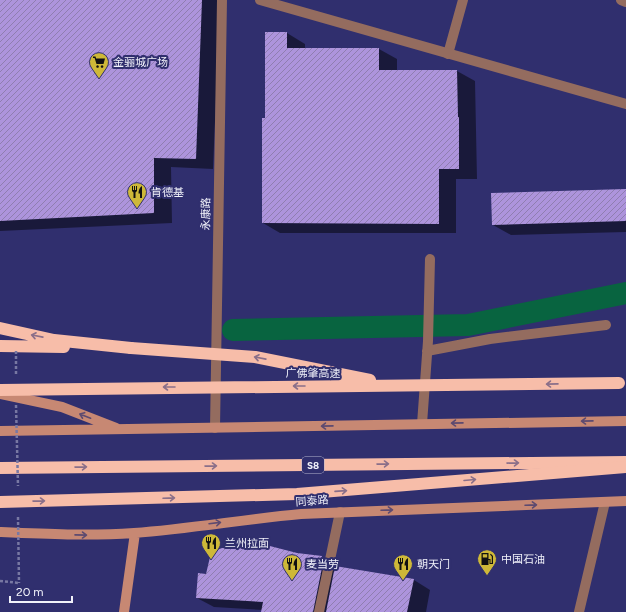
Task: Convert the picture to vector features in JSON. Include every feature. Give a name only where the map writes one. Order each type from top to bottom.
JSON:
[{"type":"highway","points":[[0,328],[54,340],[131,348],[255,357],[394,385]]},
{"type":"highway","points":[[0,346],[131,348]]},
{"type":"highway","name":"广佛肇高速","points":[[0,390],[626,383]]},
{"type":"highway","name":"S8","points":[[0,468],[626,462]]},
{"type":"highway","points":[[0,502],[297,494],[626,467]]},
{"type":"main road","points":[[0,394],[62,407],[122,430]]},
{"type":"main road","points":[[0,432],[626,421]]},
{"type":"main road","name":"同泰路","points":[[0,532],[95,535],[135,533],[262,517],[340,512],[626,501]]},
{"type":"main road","points":[[124,612],[135,533]]},
{"type":"street","name":"永康路","points":[[215,428],[222,0]]},
{"type":"street","points":[[260,0],[626,104]]},
{"type":"street","points":[[448,54],[463,0]]},
{"type":"street","points":[[621,0],[626,2]]},
{"type":"street","points":[[422,424],[428,346],[430,259]]},
{"type":"street","points":[[428,346],[606,325]]},
{"type":"street","points":[[578,612],[605,502]]},
{"type":"street","points":[[319,612],[340,512]]},
{"type":"path","points":[[16,351],[16,375]]},
{"type":"path","points":[[16,399],[18,487]]},
{"type":"path","points":[[0,581],[19,583],[18,511]]},
{"type":"building","name":"金骊城广场","points":[[0,0],[202,0],[196,159],[154,158],[154,213],[0,221]]},
{"type":"building","points":[[265,32],[287,32],[287,48],[379,48],[379,70],[457,70],[459,169],[439,169],[439,224],[262,223],[262,118],[265,118]]},
{"type":"building","points":[[626,189],[626,221],[492,225],[491,193]]},
{"type":"building","points":[[239,544],[266,545],[297,553],[322,556],[320,563],[323,563],[313,612],[261,612],[263,602],[196,598],[198,573],[206,574],[212,552],[222,548],[238,548]]},
{"type":"building","points":[[335,566],[414,579],[407,612],[326,612]]},
{"type":"waterway","points":[[233,330],[468,325],[626,293]]},
{"type":"place","name":"金骊城广场","points":[[99,79]]},
{"type":"place","name":"肯德基","points":[[137,209]]},
{"type":"place","name":"兰州拉面","points":[[211,560]]},
{"type":"place","name":"中国石油","points":[[487,576]]},
{"type":"place","name":"麦当劳","points":[[292,581]]},
{"type":"place","name":"朝天门","points":[[403,581]]}]
